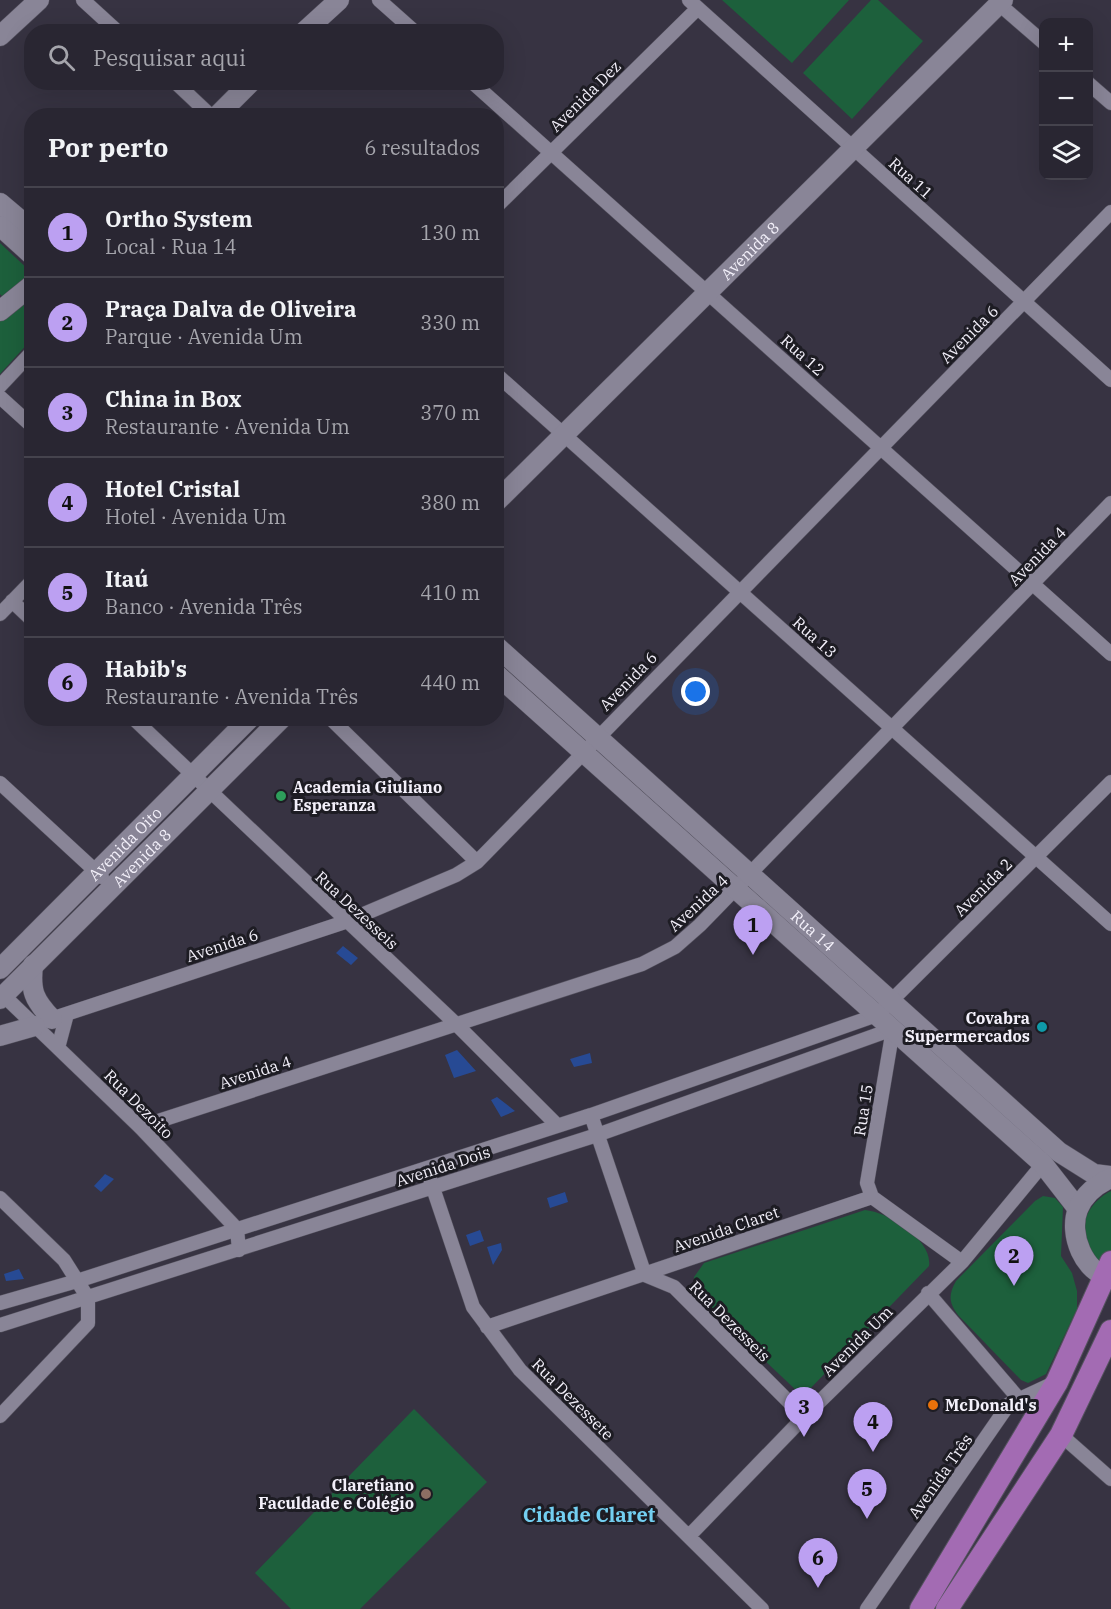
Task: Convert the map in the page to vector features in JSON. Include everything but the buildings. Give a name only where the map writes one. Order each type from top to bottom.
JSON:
[{"type":"main road","points":[[0,36],[39,0]]},
{"type":"main road","points":[[313,24],[339,0]]},
{"type":"main road","name":"Avenida 8","points":[[504,494],[1001,2]]},
{"type":"main road","points":[[225,108],[243,90]]},
{"type":"main road","points":[[0,203],[24,223]]},
{"type":"main road","points":[[0,226],[24,248]]},
{"type":"main road","points":[[1,308],[24,291]]},
{"type":"main road","name":"Rua 14","points":[[504,653],[1059,1152],[1094,1174],[1111,1177]]},
{"type":"main road","name":"Rua 14","points":[[504,681],[1043,1164],[1078,1209]]},
{"type":"main road","name":"Avenida Oito","points":[[0,969],[242,726]]},
{"type":"main road","name":"Avenida 8","points":[[1,995],[274,726]]},
{"type":"main road","points":[[0,1036],[51,1019],[40,1006],[30,986],[33,965]]},
{"type":"main road","points":[[921,1609],[1057,1382],[1109,1272],[1093,1269],[1080,1252],[1074,1227],[1078,1209],[1095,1185],[1111,1177]]},
{"type":"main road","points":[[947,1609],[1061,1435],[1111,1331]]},
{"type":"street","points":[[83,0],[109,24]]},
{"type":"street","points":[[379,0],[406,24]]},
{"type":"street","points":[[1001,2],[1039,38]]},
{"type":"street","name":"Rua 11","points":[[693,4],[1111,380]]},
{"type":"street","name":"Avenida Dez","points":[[504,199],[693,4]]},
{"type":"street","points":[[1093,87],[1111,103]]},
{"type":"street","points":[[183,90],[203,108]]},
{"type":"street","name":"Rua 12","points":[[481,90],[501,108]]},
{"type":"street","name":"Rua 12","points":[[504,111],[1111,654]]},
{"type":"street","name":"Avenida 6","points":[[51,1019],[345,922],[456,875],[477,862],[1111,212]]},
{"type":"street","points":[[0,386],[24,360]]},
{"type":"street","name":"Rua 13","points":[[504,381],[1111,924]]},
{"type":"street","points":[[0,398],[24,419]]},
{"type":"street","name":"Avenida 4","points":[[140,1127],[642,964],[675,946],[752,874],[891,727],[1111,503]]},
{"type":"street","points":[[0,614],[24,589]]},
{"type":"street","points":[[12,601],[24,612]]},
{"type":"street","name":"Rua Dezesseis","points":[[141,726],[345,922],[456,1024],[557,1125]]},
{"type":"street","points":[[338,726],[477,862]]},
{"type":"street","name":"Avenida 2","points":[[877,1015],[1111,782]]},
{"type":"street","points":[[0,783],[96,872],[114,885]]},
{"type":"street","name":"Rua Dezoito","points":[[1,995],[51,1019],[58,1048],[140,1127],[237,1229]]},
{"type":"street","name":"Avenida Dois","points":[[0,1303],[77,1281],[591,1114],[877,1015]]},
{"type":"street","points":[[51,1019],[58,1048]]},
{"type":"street","name":"Avenida Dois","points":[[0,1325],[597,1135],[893,1029]]},
{"type":"street","name":"Rua 15","points":[[872,1197],[867,1183],[893,1029]]},
{"type":"street","points":[[591,1114],[645,1275]]},
{"type":"street","name":"Avenida Um","points":[[688,1536],[928,1293],[962,1262],[1043,1164]]},
{"type":"street","name":"Rua Dezessete","points":[[426,1168],[473,1307],[487,1327],[520,1370],[762,1609]]},
{"type":"street","points":[[0,1197],[64,1260],[88,1298],[88,1323],[0,1416]]},
{"type":"street","points":[[872,1197],[962,1262]]},
{"type":"street","name":"Avenida Claret","points":[[487,1327],[872,1197]]},
{"type":"street","points":[[258,1222],[264,1241]]},
{"type":"street","points":[[237,1229],[239,1250]]},
{"type":"street","name":"Rua Dezesseis","points":[[645,1275],[674,1287],[804,1417]]},
{"type":"street","points":[[928,1293],[1019,1399]]},
{"type":"street","name":"Avenida Três","points":[[867,1609],[1009,1404],[1057,1382]]},
{"type":"street","points":[[1061,1435],[1111,1479]]},
{"type":"green space","points":[[722,0],[849,0],[792,63]]},
{"type":"green space","points":[[871,0],[878,0],[923,41],[852,119],[803,73]]},
{"type":"green space","points":[[0,243],[24,265],[24,280],[6,300],[0,294]]},
{"type":"green space","points":[[24,299],[24,348],[0,374],[0,321]]},
{"type":"green space","points":[[1111,1191],[1111,1268],[1096,1259],[1087,1249],[1083,1230],[1089,1212],[1095,1203]]},
{"type":"green space","points":[[1043,1196],[1055,1198],[1063,1207],[1061,1256],[1072,1273],[1077,1291],[1077,1309],[1046,1374],[1028,1383],[1021,1380],[958,1315],[951,1303],[951,1295],[956,1281],[1035,1201]]},
{"type":"green space","points":[[865,1210],[886,1216],[917,1237],[928,1256],[929,1266],[805,1394],[798,1392],[695,1295],[694,1277],[704,1263]]},
{"type":"green space","points":[[414,1409],[487,1482],[360,1609],[291,1609],[255,1573]]},
{"type":"water","points":[[343,946],[358,958],[351,965],[336,953]]},
{"type":"water","points":[[457,1050],[476,1071],[454,1078],[445,1055]]},
{"type":"water","points":[[590,1053],[592,1063],[574,1067],[570,1059]]},
{"type":"water","points":[[497,1097],[515,1111],[501,1117],[491,1100]]},
{"type":"water","points":[[105,1174],[114,1179],[101,1192],[94,1186]]},
{"type":"water","points":[[565,1192],[568,1202],[550,1208],[547,1198]]},
{"type":"water","points":[[480,1230],[484,1241],[470,1246],[466,1235]]},
{"type":"water","points":[[501,1243],[502,1250],[493,1265],[487,1247]]},
{"type":"water","points":[[19,1269],[24,1279],[6,1281],[4,1274]]},
{"type":"place","name":"Academia Giuliano Esperanza","points":[[281,796]]},
{"type":"place","name":"Ortho System","points":[[753,955]]},
{"type":"place","name":"Covabra Supermercados","points":[[1042,1027]]},
{"type":"place","name":"Praça Dalva de Oliveira","points":[[1014,1286]]},
{"type":"place","name":"McDonald's","points":[[933,1405]]},
{"type":"place","name":"China in Box","points":[[804,1437]]},
{"type":"place","name":"Hotel Cristal","points":[[873,1452]]},
{"type":"place","name":"Claretiano Faculdade e Colégio","points":[[426,1494]]},
{"type":"place","name":"Itaú","points":[[867,1519]]},
{"type":"place","name":"Habib's","points":[[818,1588]]},
{"type":"district","name":"Cidade Claret","points":[[589,1514]]}]
